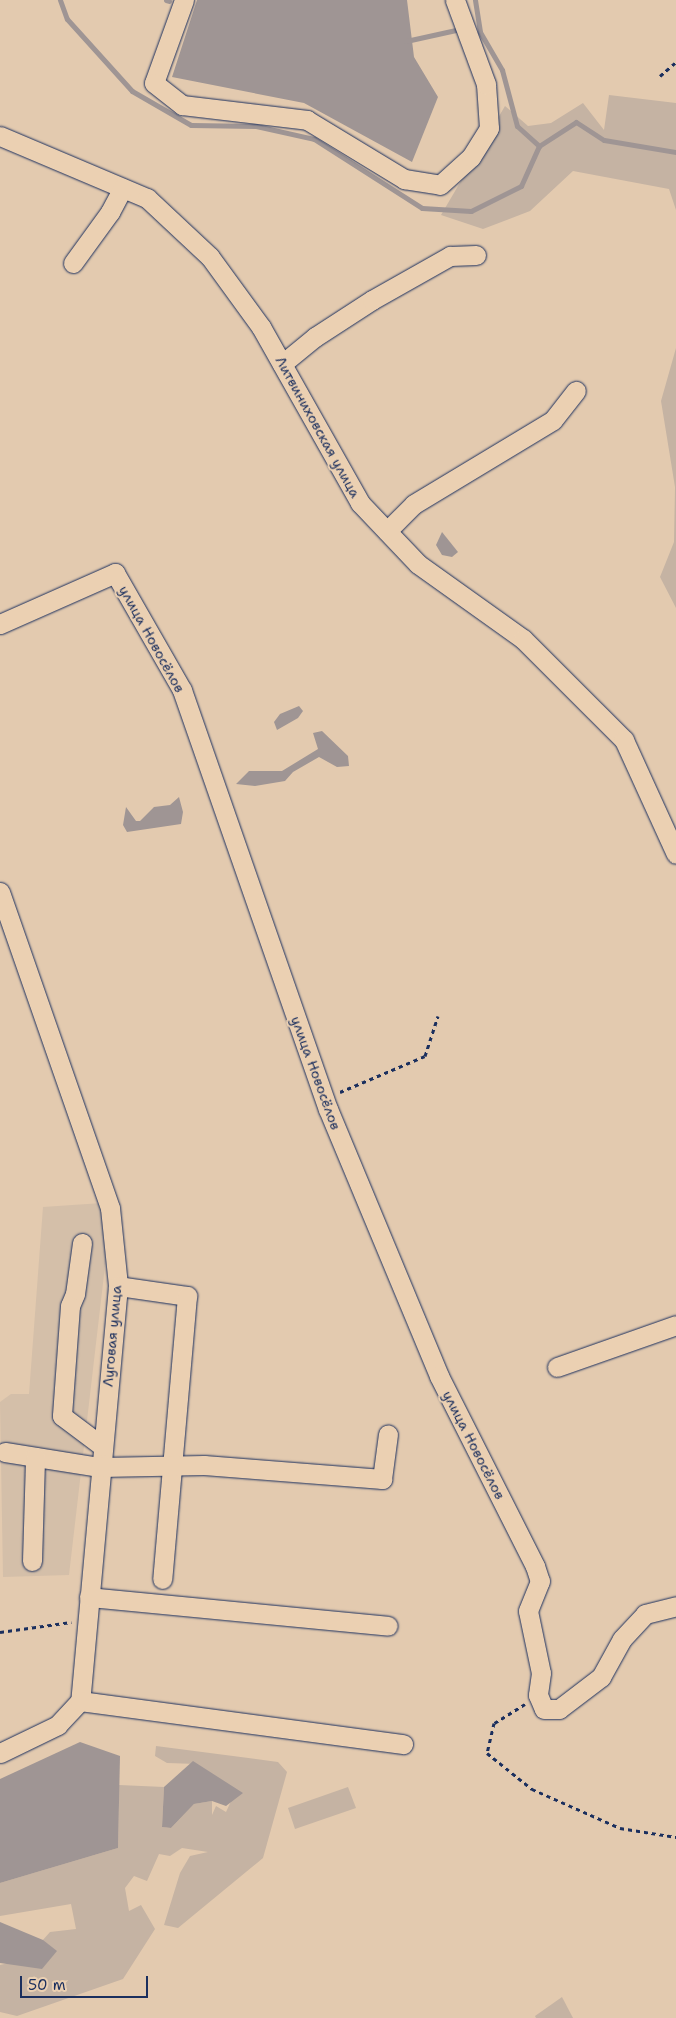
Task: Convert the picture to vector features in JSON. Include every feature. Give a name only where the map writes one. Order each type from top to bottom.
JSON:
[{"type":"street","points":[[184,0],[154,84],[182,105],[306,120],[404,179],[440,185],[472,157],[489,128],[486,84],[455,0]]},
{"type":"street","name":"Литвиниховская улица","points":[[0,136],[148,198],[210,257],[261,327],[360,503],[418,564],[523,639],[624,740],[676,854]]},
{"type":"street","points":[[73,263],[110,212],[123,188]]},
{"type":"street","points":[[282,364],[314,337],[381,295],[450,256],[476,255]]},
{"type":"street","points":[[387,531],[414,504],[553,420],[576,391]]},
{"type":"street","name":"улица Новосёлов","points":[[0,624],[115,573],[182,690],[324,1098],[439,1376],[535,1566],[540,1581],[528,1611],[541,1673],[538,1695]]},
{"type":"street","name":"Луговая улица","points":[[0,892],[110,1208],[118,1286],[80,1701]]},
{"type":"street","points":[[82,1243],[75,1294],[70,1306],[62,1416],[102,1446]]},
{"type":"street","points":[[118,1286],[187,1296],[162,1579]]},
{"type":"street","points":[[557,1367],[676,1325]]},
{"type":"street","points":[[5,1452],[100,1467],[204,1465],[382,1479],[388,1434]]},
{"type":"street","points":[[32,1561],[35,1457]]},
{"type":"street","points":[[89,1596],[388,1626]]},
{"type":"street","points":[[538,1695],[544,1709],[559,1709],[601,1678],[622,1639],[645,1614],[676,1606]]},
{"type":"street","points":[[0,1753],[58,1725],[80,1701],[403,1744]]},
{"type":"path","points":[[660,76],[676,62]]},
{"type":"path","points":[[324,1098],[425,1056],[438,1016]]},
{"type":"path","points":[[0,1632],[87,1619]]},
{"type":"path","points":[[538,1695],[494,1723],[487,1753],[532,1789],[620,1828],[676,1837]]},
{"type":"shaded area","points":[[197,0],[407,0],[414,57],[438,97],[412,162],[304,103],[172,77]]},
{"type":"shaded area","points":[[609,95],[676,103],[676,210],[669,189],[573,171],[530,211],[483,229],[441,215],[505,106],[528,126],[551,123],[583,103],[604,130]]},
{"type":"shaded area","points":[[676,348],[676,608],[660,577],[674,542],[675,487],[661,401]]},
{"type":"shaded area","points":[[442,532],[458,552],[452,557],[442,555],[436,545]]},
{"type":"shaded area","points":[[299,706],[303,711],[298,718],[277,730],[274,722],[280,714]]},
{"type":"shaded area","points":[[322,731],[348,756],[349,766],[337,767],[319,757],[293,772],[285,781],[255,786],[236,784],[249,771],[282,771],[318,749],[313,733]]},
{"type":"shaded area","points":[[179,797],[183,812],[181,824],[127,832],[123,825],[126,807],[136,821],[140,821],[154,807],[170,805]]},
{"type":"shaded area","points":[[102,1203],[107,1249],[69,1575],[3,1577],[0,1402],[11,1394],[29,1394],[43,1207]]},
{"type":"shaded area","points":[[80,1742],[120,1756],[118,1848],[0,1883],[0,1779]]},
{"type":"shaded area","points":[[156,1746],[278,1762],[287,1772],[263,1858],[178,1928],[164,1925],[180,1873],[190,1856],[208,1852],[182,1848],[170,1856],[159,1854],[147,1881],[134,1876],[125,1888],[129,1911],[141,1905],[155,1929],[123,1979],[17,2016],[0,2012],[0,1965],[26,1959],[50,1932],[76,1929],[71,1904],[0,1916],[0,1883],[118,1848],[119,1785],[164,1787],[162,1827],[171,1828],[194,1804],[212,1801],[212,1815],[216,1806],[226,1812],[233,1797],[197,1764],[167,1763],[155,1756]]},
{"type":"shaded area","points":[[193,1761],[243,1793],[226,1806],[212,1801],[194,1804],[171,1828],[162,1827],[164,1787]]},
{"type":"shaded area","points":[[348,1787],[356,1808],[295,1829],[288,1808]]},
{"type":"shaded area","points":[[0,1922],[43,1940],[57,1951],[42,1969],[0,1963]]},
{"type":"shaded area","points":[[562,1997],[573,2018],[536,2018],[535,2016]]},
{"type":"waterway","points":[[60,0],[67,19],[132,91],[191,125],[256,126],[314,139],[422,208],[471,211],[521,186],[539,146],[576,122],[604,140],[676,152]]},
{"type":"waterway","points":[[475,0],[480,32],[502,70],[517,126],[539,146]]},
{"type":"waterway","points":[[406,41],[456,30]]}]
